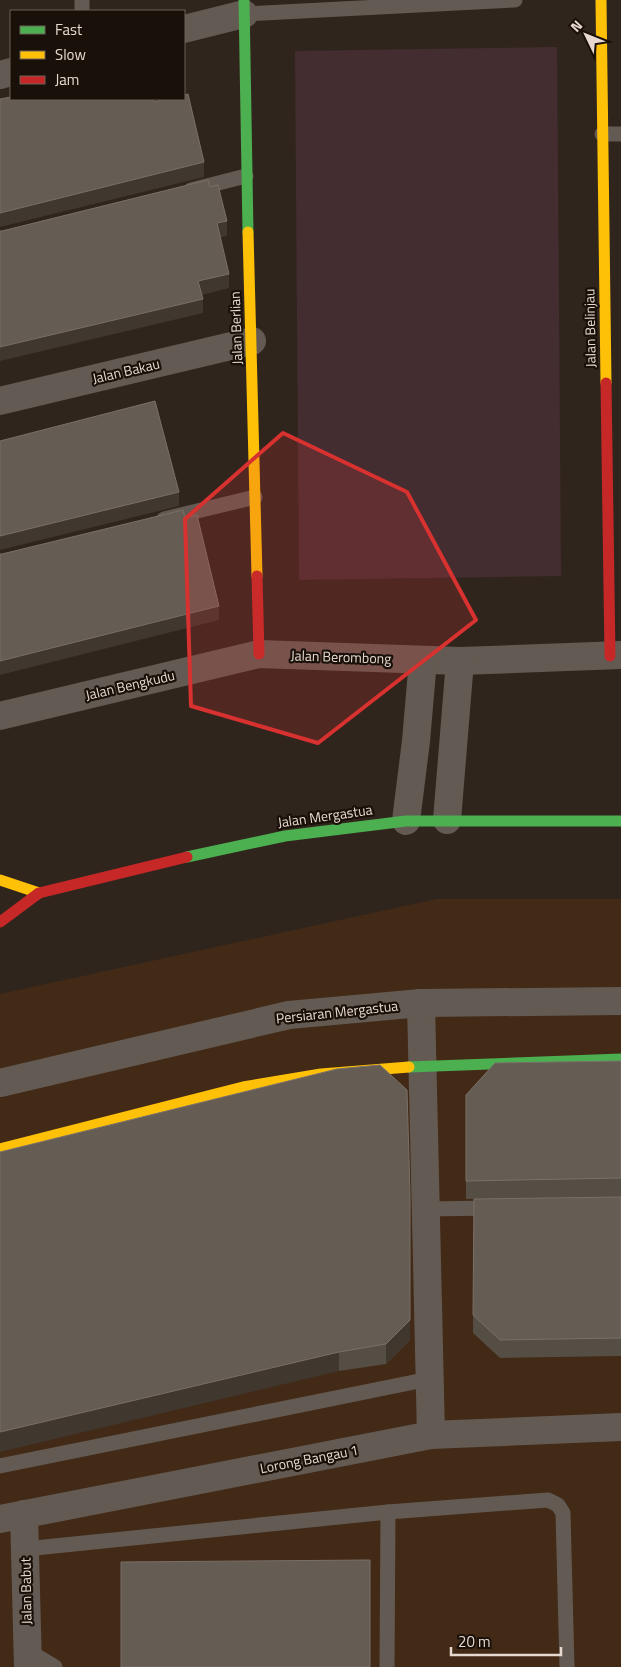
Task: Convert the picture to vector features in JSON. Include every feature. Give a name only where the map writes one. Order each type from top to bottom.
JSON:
[{"type":"street","name":"Jalan Belinjau","points":[[600,0],[616,655]]},
{"type":"street","points":[[185,29],[244,7]]},
{"type":"street","name":"Jalan Berlian","points":[[244,7],[246,176],[252,341],[259,654]]},
{"type":"street","name":"Jalan Bakau","points":[[0,401],[252,341]]},
{"type":"street","name":"Jalan Berombong","points":[[259,654],[460,661],[616,655]]},
{"type":"street","name":"Jalan Bengkudu","points":[[0,716],[259,654]]},
{"type":"street","points":[[406,821],[416,741],[423,660]]},
{"type":"street","points":[[447,820],[460,661]]},
{"type":"street","name":"Jalan Mergastua","points":[[0,922],[39,893],[134,869],[285,836],[406,821],[621,821]]},
{"type":"street","points":[[0,880],[39,893]]},
{"type":"street","name":"Persiaran Mergastua","points":[[0,1084],[289,1015],[421,1003],[621,1001]]},
{"type":"street","points":[[421,1003],[431,1435]]},
{"type":"street","points":[[0,1149],[243,1087],[321,1074],[423,1066],[621,1059]]},
{"type":"street","name":"Lorong Bangau 1","points":[[12,1517],[431,1435],[621,1427]]},
{"type":"street","name":"Jalan Babut","points":[[12,1517],[25,1549],[28,1658]]},
{"type":"lane","points":[[244,7],[515,0]]},
{"type":"lane","points":[[602,134],[621,134]]},
{"type":"lane","points":[[180,193],[246,176]]},
{"type":"lane","points":[[151,523],[255,497]]},
{"type":"lane","points":[[426,1209],[504,1208]]},
{"type":"lane","points":[[0,1466],[429,1379]]},
{"type":"lane","points":[[25,1549],[388,1512],[548,1500],[558,1505],[563,1514],[567,1667]]},
{"type":"lane","points":[[387,1667],[388,1512]]},
{"type":"lane","points":[[28,1658],[55,1667]]},
{"type":"highlighted area","points":[[283,433],[407,492],[476,620],[318,743],[191,706],[185,519]]},
{"type":"shaded area","points":[[557,47],[561,576],[299,580],[295,51]]},
{"type":"shaded area","points":[[437,899],[621,899],[621,1667],[0,1667],[0,994]]},
{"type":"building","points":[[188,94],[204,162],[0,213],[0,99],[10,97],[10,100],[154,100],[154,102],[185,100],[185,95]]},
{"type":"building","points":[[208,180],[210,187],[218,185],[227,221],[217,223],[229,274],[198,281],[203,299],[0,347],[0,231]]},
{"type":"building","points":[[155,401],[179,492],[0,536],[0,441]]},
{"type":"building","points":[[183,510],[185,518],[197,515],[219,606],[0,661],[0,554]]},
{"type":"building","points":[[621,1061],[621,1178],[466,1181],[466,1095],[495,1063]]},
{"type":"building","points":[[380,1065],[407,1090],[410,1193],[410,1320],[386,1344],[339,1352],[0,1432],[0,1152],[337,1069]]},
{"type":"building","points":[[621,1197],[621,1338],[500,1340],[473,1315],[474,1199]]},
{"type":"building","points":[[370,1560],[370,1667],[121,1667],[121,1562]]},
{"type":"traffic: fast","points":[[244,0],[248,232]]},
{"type":"traffic: fast","points":[[187,857],[285,836],[406,821],[621,821]]},
{"type":"traffic: fast","points":[[409,1067],[621,1059]]},
{"type":"traffic: slow","points":[[601,0],[606,383]]},
{"type":"traffic: slow","points":[[248,232],[257,576]]},
{"type":"traffic: slow","points":[[0,880],[39,893]]},
{"type":"traffic: slow","points":[[0,1149],[243,1087],[321,1074],[409,1067]]},
{"type":"traffic: jam","points":[[606,383],[610,656]]},
{"type":"traffic: jam","points":[[257,576],[259,654]]},
{"type":"traffic: jam","points":[[0,922],[39,893],[187,857]]}]
